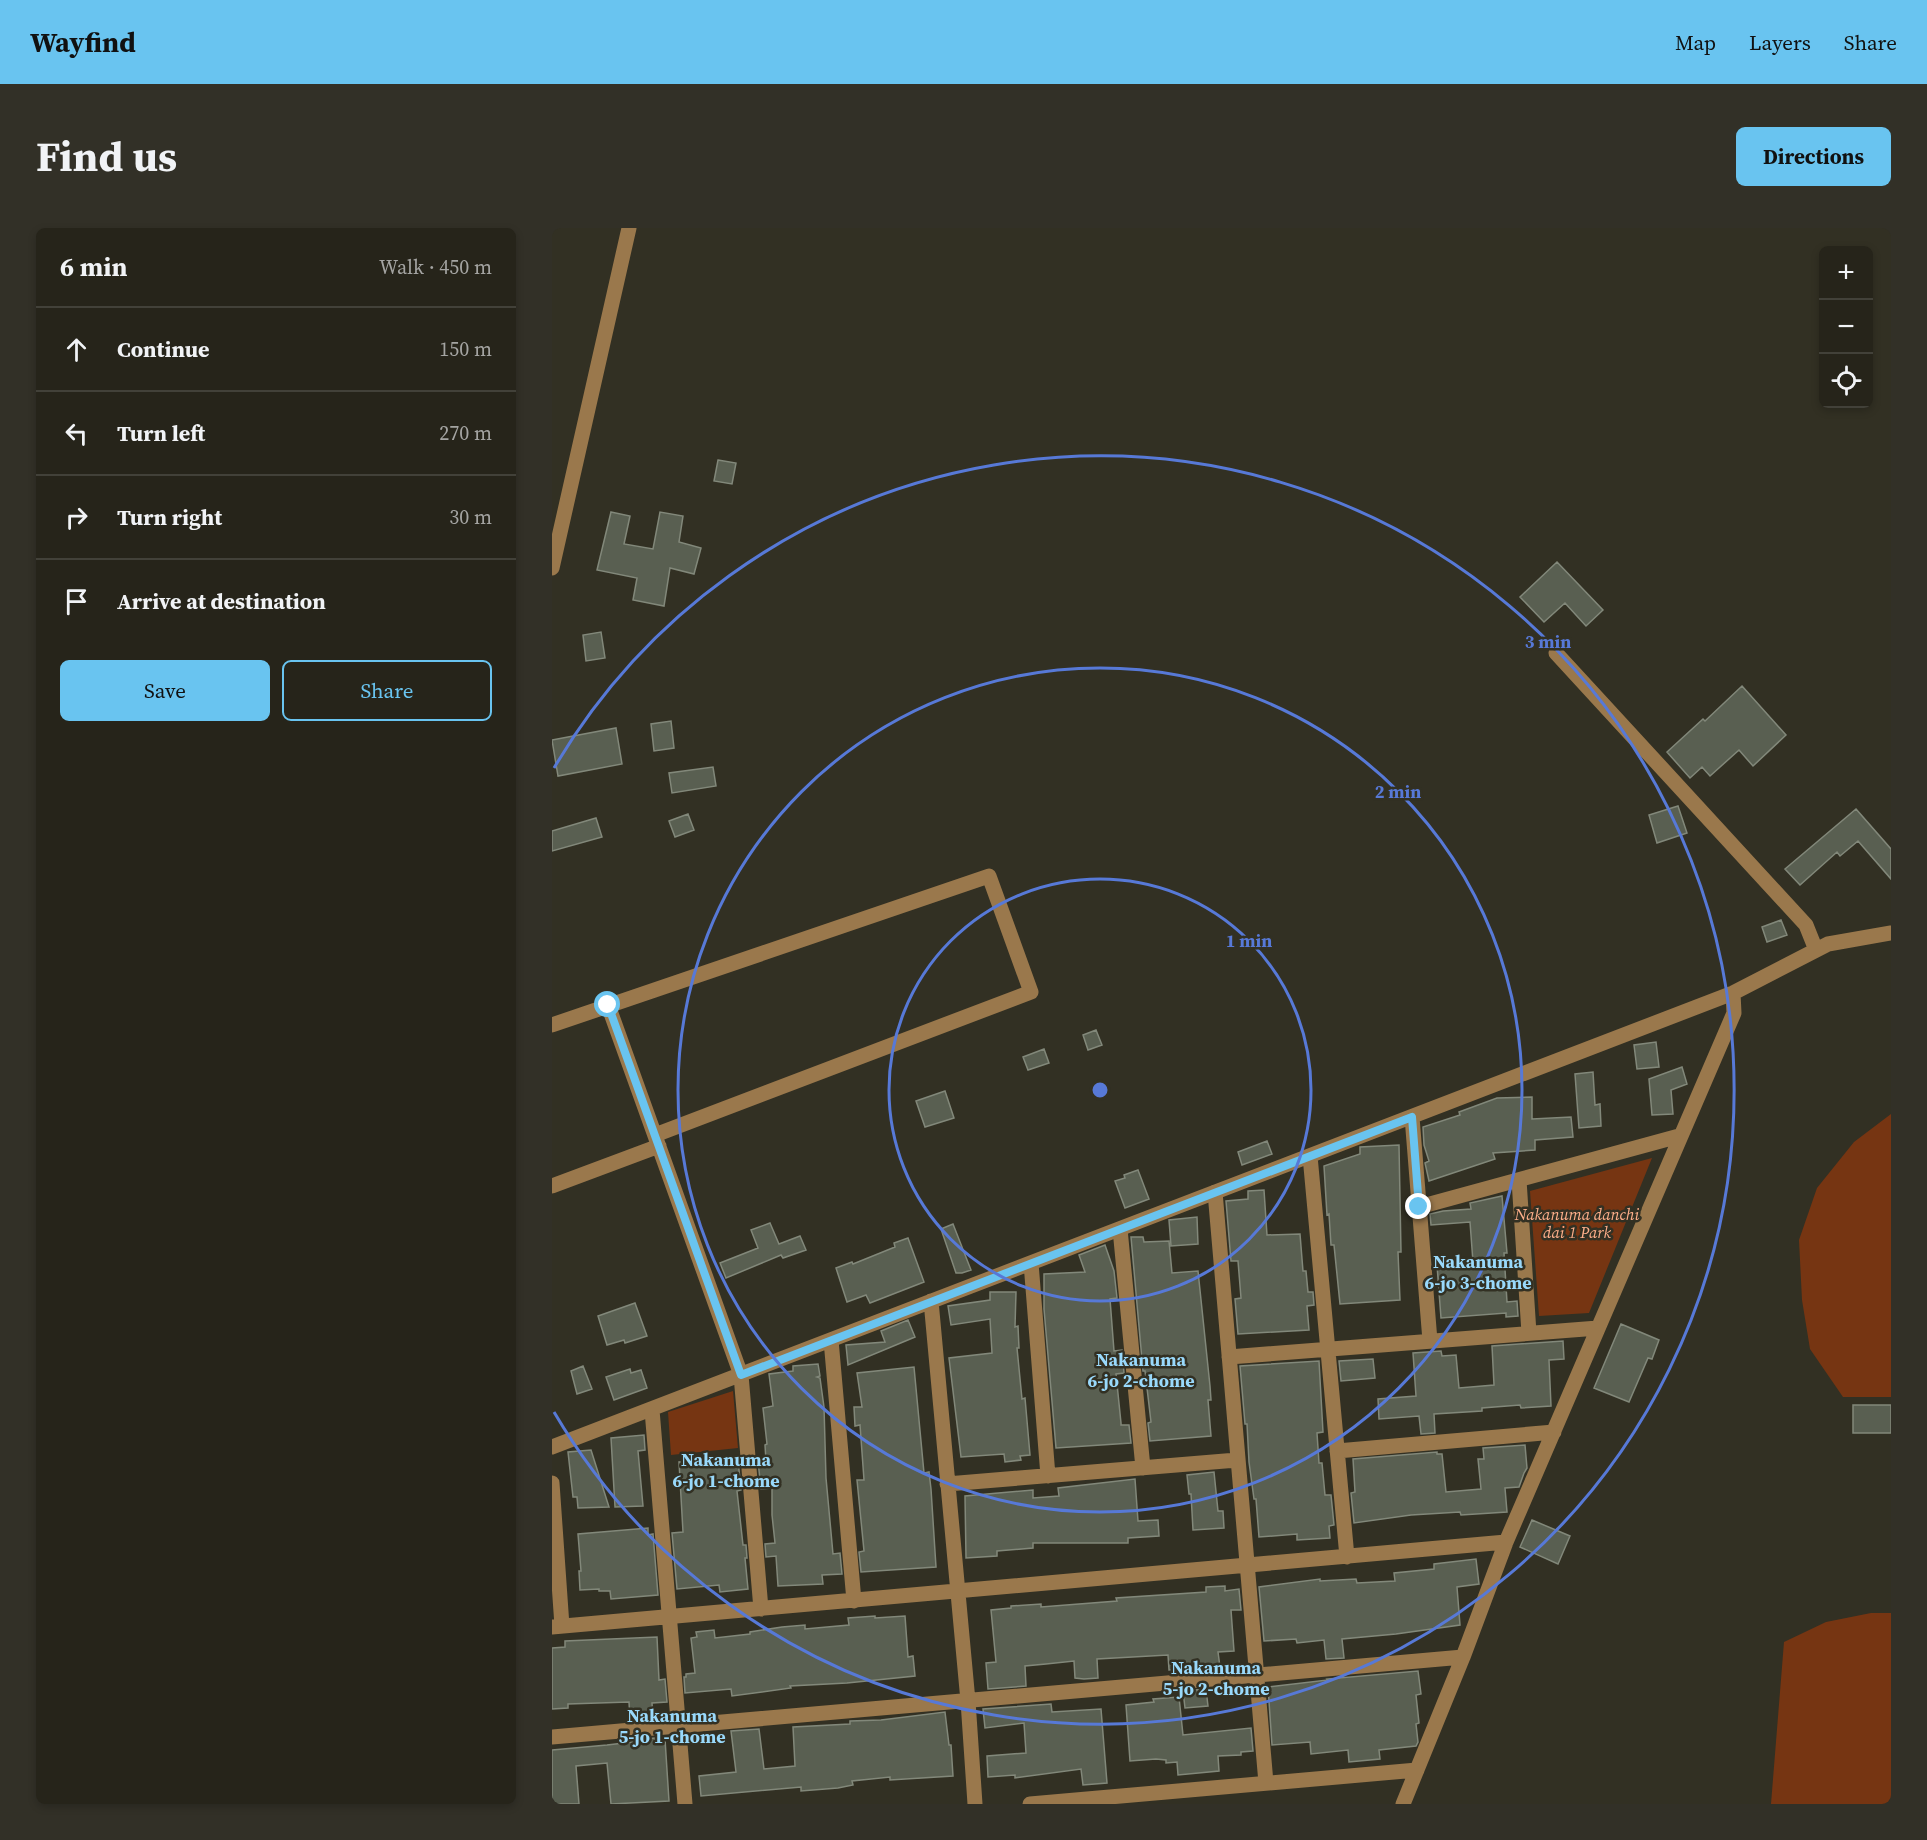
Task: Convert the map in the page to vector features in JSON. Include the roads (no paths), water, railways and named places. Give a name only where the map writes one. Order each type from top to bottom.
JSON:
[{"type":"street","points":[[552,568],[629,228]]},
{"type":"street","points":[[1556,653],[1806,926],[1816,950]]},
{"type":"street","points":[[552,1025],[989,876],[1030,992],[657,1140],[552,1185]]},
{"type":"street","points":[[552,1448],[1733,993],[1828,944],[1891,933]]},
{"type":"street","points":[[1403,1804],[1463,1657],[1506,1542],[1679,1136],[1734,1013],[1733,993]]},
{"type":"street","points":[[608,1005],[741,1375],[761,1609]]},
{"type":"street","points":[[1412,1117],[1430,1341]]},
{"type":"street","points":[[1419,1207],[1679,1136]]},
{"type":"street","points":[[1310,1156],[1347,1557]]},
{"type":"street","points":[[1519,1180],[1529,1333]]},
{"type":"street","points":[[1215,1192],[1266,1783]]},
{"type":"street","points":[[1120,1229],[1143,1468]]},
{"type":"street","points":[[1031,1263],[1048,1476]]},
{"type":"street","points":[[931,1301],[968,1701],[975,1804]]},
{"type":"street","points":[[1229,1357],[1598,1328]]},
{"type":"street","points":[[831,1340],[854,1600]]},
{"type":"street","points":[[652,1410],[686,1804]]},
{"type":"street","points":[[1337,1451],[1554,1432]]},
{"type":"street","points":[[947,1484],[1237,1460]]},
{"type":"street","points":[[552,1483],[557,1627],[1506,1542]]},
{"type":"street","points":[[552,1737],[1463,1657]]},
{"type":"street","points":[[1030,1804],[1093,1801],[1417,1770]]},
{"type":"district","name":"Nakanuma 6-jo 3-chome","points":[[1478,1272]]},
{"type":"district","name":"Nakanuma 6-jo 2-chome","points":[[1141,1370]]},
{"type":"district","name":"Nakanuma 6-jo 1-chome","points":[[726,1470]]},
{"type":"district","name":"Nakanuma 5-jo 2-chome","points":[[1216,1678]]},
{"type":"district","name":"Nakanuma 5-jo 1-chome","points":[[672,1726]]},
{"type":"park label","name":"Nakanuma danchi dai 1 Park","points":[[1577,1223]]}]
